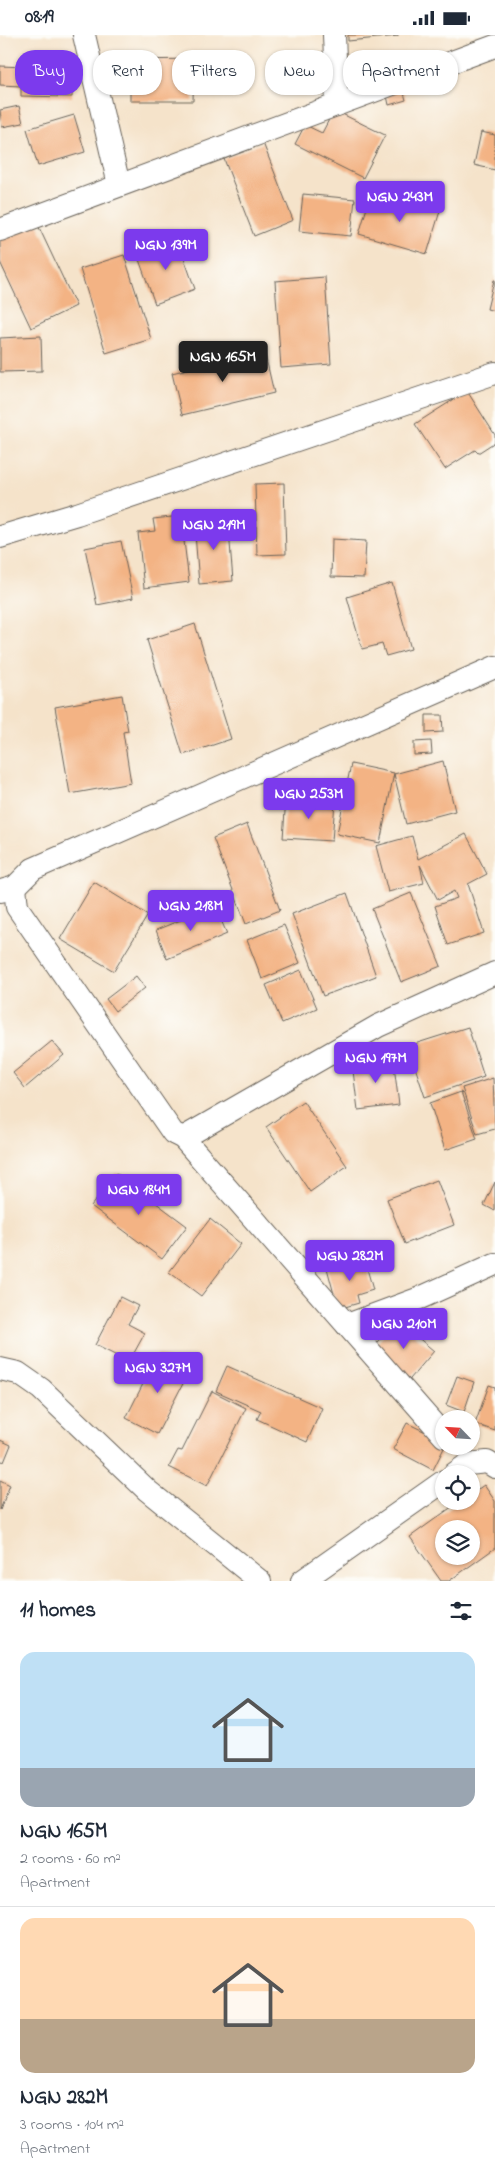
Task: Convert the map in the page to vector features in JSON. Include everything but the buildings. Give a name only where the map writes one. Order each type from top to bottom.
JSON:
[{"type":"street","points":[[84,35],[120,185]]},
{"type":"street","points":[[334,35],[336,105]]},
{"type":"street","points":[[0,230],[495,46]]},
{"type":"street","points":[[0,537],[495,373]]},
{"type":"street","points":[[435,1426],[183,1138],[173,1133],[17,907],[8,889],[33,869],[495,667]]},
{"type":"street","points":[[183,1138],[378,1026],[495,973]]},
{"type":"street","points":[[347,1325],[420,1298],[495,1264]]},
{"type":"street","points":[[0,1369],[18,1373],[40,1389],[148,1491],[260,1581]]},
{"type":"street","points":[[474,1465],[487,1461],[495,1467]]},
{"type":"street","points":[[302,1581],[435,1487]]}]
